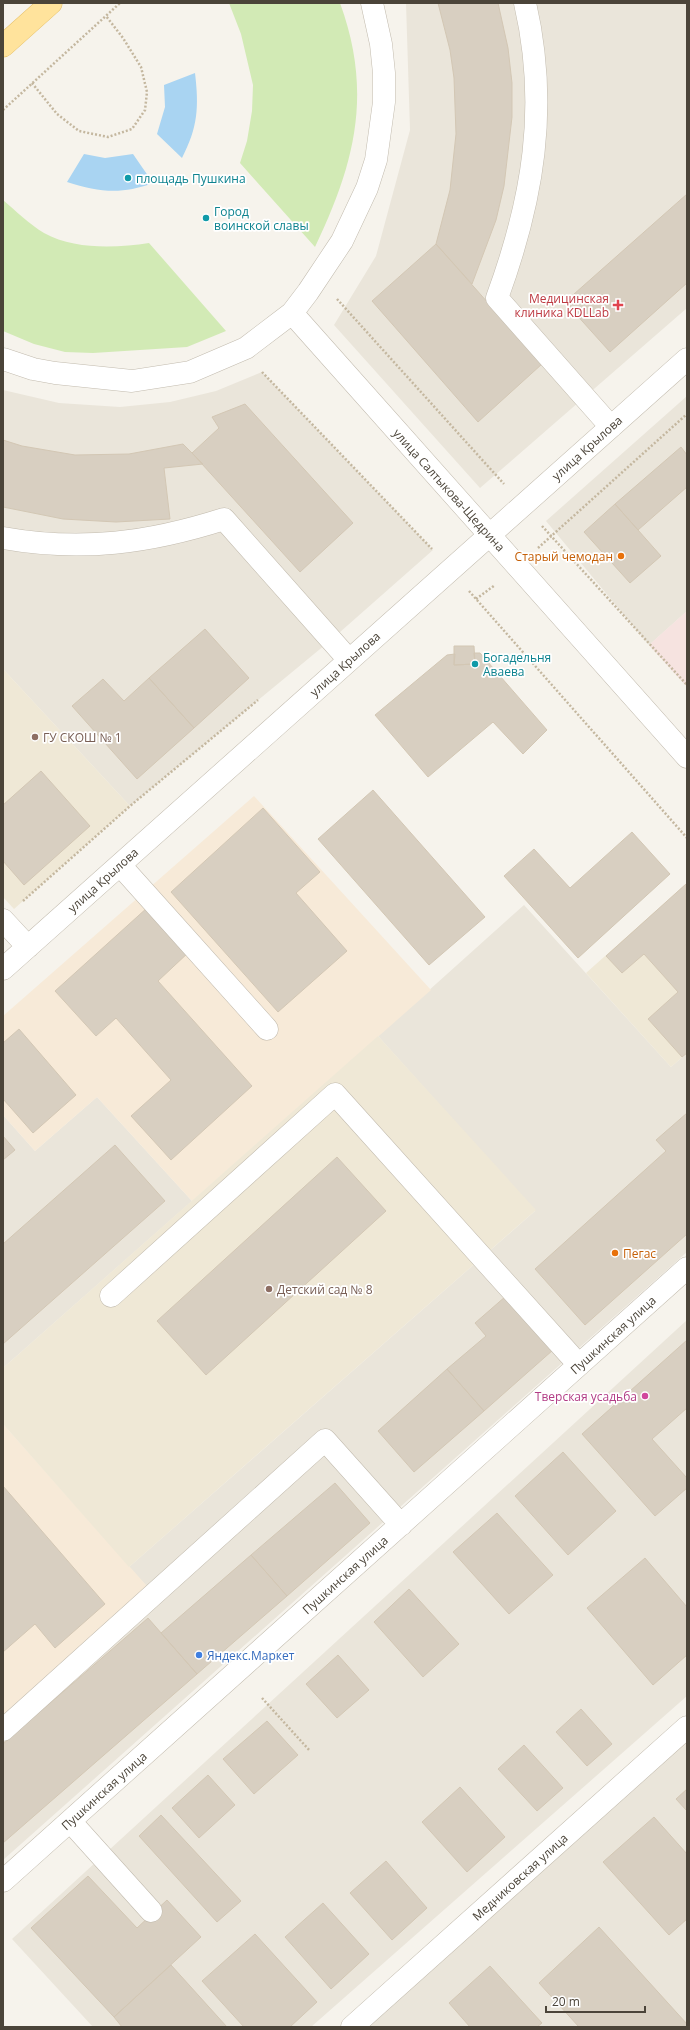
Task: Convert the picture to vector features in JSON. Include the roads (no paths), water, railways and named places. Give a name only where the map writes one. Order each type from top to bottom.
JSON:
[{"type":"main road","points":[[3,46],[51,3]]},
{"type":"street","points":[[3,359],[33,369],[55,373],[132,381],[190,372],[246,348],[292,313],[342,241],[367,188],[376,160],[384,109],[384,72],[382,44],[372,3]]},
{"type":"street","points":[[525,3],[533,52],[536,88],[534,160],[520,230],[497,298],[611,427]]},
{"type":"street","name":"улица Салтыкова-Щедрина","points":[[292,313],[687,757]]},
{"type":"street","name":"улица Крылова","points":[[3,969],[687,359]]},
{"type":"street","points":[[3,538],[68,546],[108,545],[174,534],[224,519],[349,660]]},
{"type":"street","points":[[120,865],[267,1029]]},
{"type":"street","points":[[3,920],[28,947]]},
{"type":"street","points":[[111,1296],[335,1094],[579,1365]]},
{"type":"street","name":"Пушкинская улица","points":[[3,1881],[687,1268]]},
{"type":"street","points":[[3,1730],[325,1440],[401,1525]]},
{"type":"street","name":"Медниковская улица","points":[[352,2027],[687,1727]]},
{"type":"street","points":[[70,1821],[151,1911]]},
{"type":"water","points":[[195,73],[197,96],[196,117],[191,136],[182,158],[157,134],[165,107],[164,85]]},
{"type":"water","points":[[84,154],[105,158],[133,154],[153,183],[131,189],[110,191],[89,188],[67,182]]},
{"type":"place","name":"площадь Пушкина","points":[[128,178]]},
{"type":"place","name":"Город воинской славы","points":[[206,218]]},
{"type":"place","name":"Медицинская клиника KDLLab","points":[[618,305]]},
{"type":"place","name":"Старый чемодан","points":[[621,556]]},
{"type":"place","name":"Богадельня Аваева","points":[[475,664]]},
{"type":"place","name":"ГУ СКОШ № 1","points":[[35,737]]},
{"type":"place","name":"Пегас","points":[[615,1253]]},
{"type":"place","name":"Детский сад № 8","points":[[269,1289]]},
{"type":"place","name":"Тверская усадьба","points":[[645,1396]]},
{"type":"place","name":"Яндекс.Маркет","points":[[199,1655]]}]
